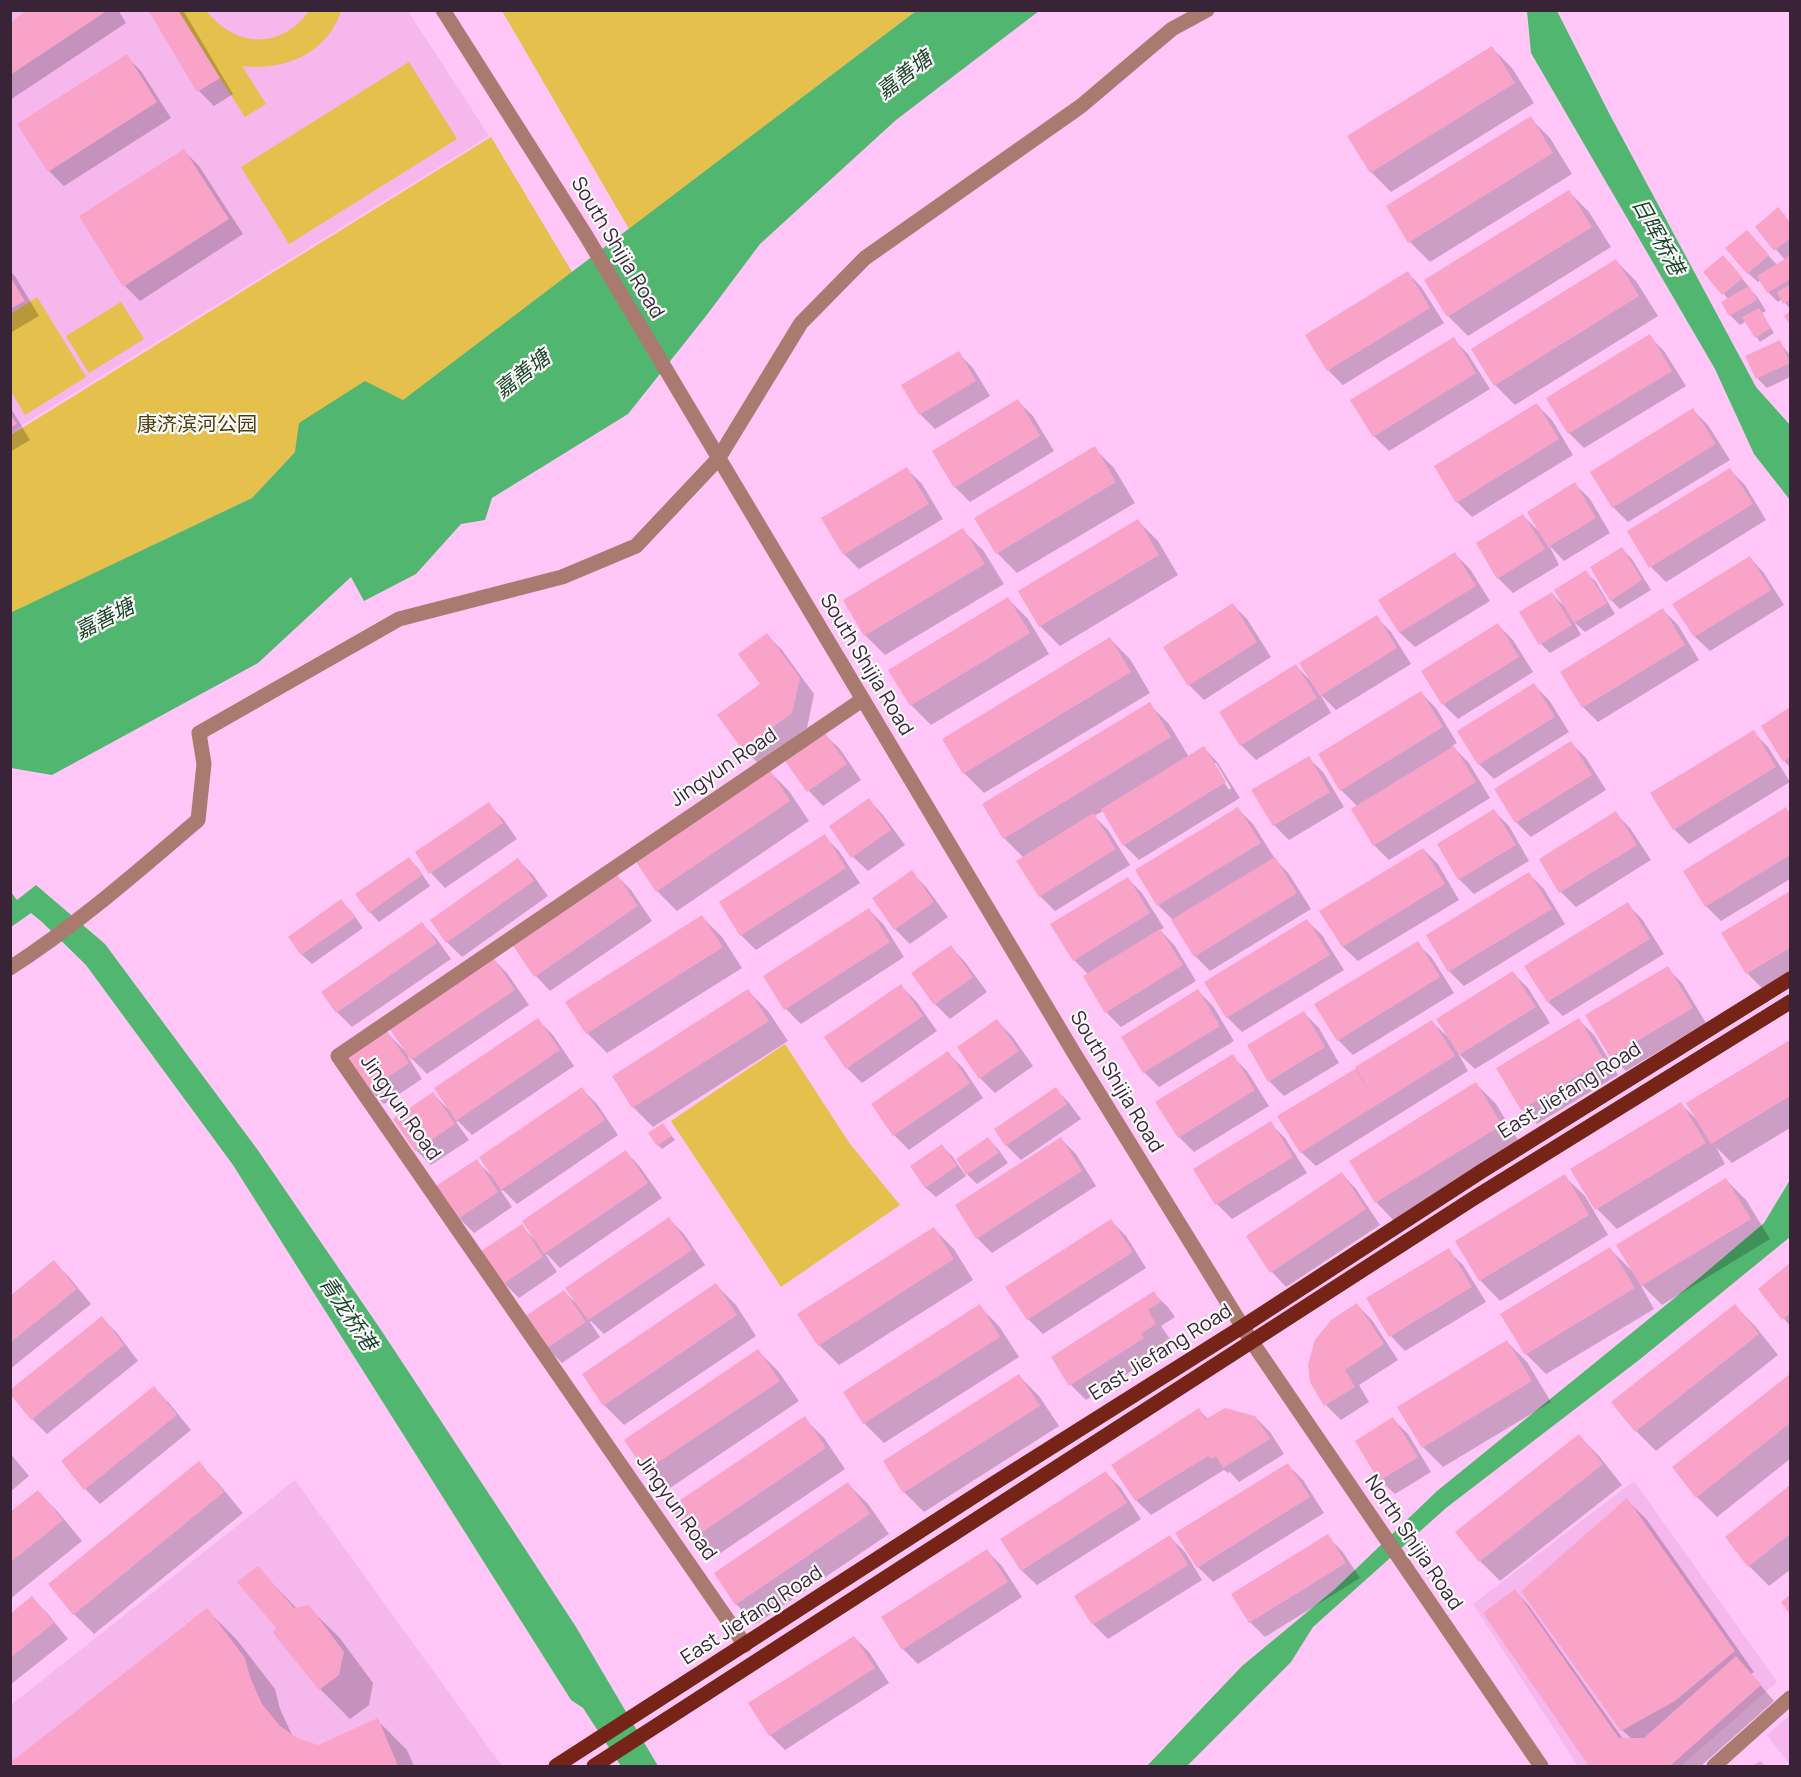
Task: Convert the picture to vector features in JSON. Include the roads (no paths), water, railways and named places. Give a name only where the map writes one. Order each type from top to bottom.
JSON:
[{"type":"main road","name":"East Jiefang Road","points":[[556,1767],[1482,1171],[1791,979]]},
{"type":"main road","name":"East Jiefang Road","points":[[594,1767],[1488,1190],[1791,1002]]},
{"type":"street","name":"South Shijia Road","points":[[443,10],[585,234],[1074,1053],[1252,1342]]},
{"type":"street","points":[[10,968],[34,953],[119,887],[198,820],[204,764],[199,733],[399,619],[562,576],[636,546],[718,459],[801,323],[865,258],[1081,106],[1172,29],[1207,10]]},
{"type":"street","name":"Jingyun Road","points":[[745,1645],[338,1056],[862,700]]},
{"type":"street","name":"North Shijia Road","points":[[1252,1342],[1541,1767]]},
{"type":"street","points":[[1714,1767],[1791,1698]]},
{"type":"water","name":"嘉善塘","points":[[916,11],[1039,11],[896,120],[760,244],[628,414],[492,498],[485,520],[461,524],[416,574],[364,601],[351,577],[258,663],[52,775],[11,768],[10,613],[252,498],[295,452],[299,423],[365,381],[403,400]]},
{"type":"water","name":"日晖桥港","points":[[1527,11],[1557,11],[1610,115],[1756,387],[1790,425],[1790,500],[1754,454],[1715,369],[1531,53]]},
{"type":"water","name":"青龙桥港","points":[[36,885],[105,944],[257,1149],[381,1330],[576,1627],[658,1766],[621,1766],[583,1708],[571,1700],[233,1165],[86,965],[31,913],[11,927],[10,891],[17,900]]},
{"type":"water","points":[[1790,1180],[1790,1237],[1639,1360],[1446,1508],[1313,1627],[1291,1662],[1187,1766],[1147,1766],[1242,1666],[1335,1589],[1437,1491],[1764,1223]]},
{"type":"park label","name":"康济滨河公园","points":[[197,425]]}]
